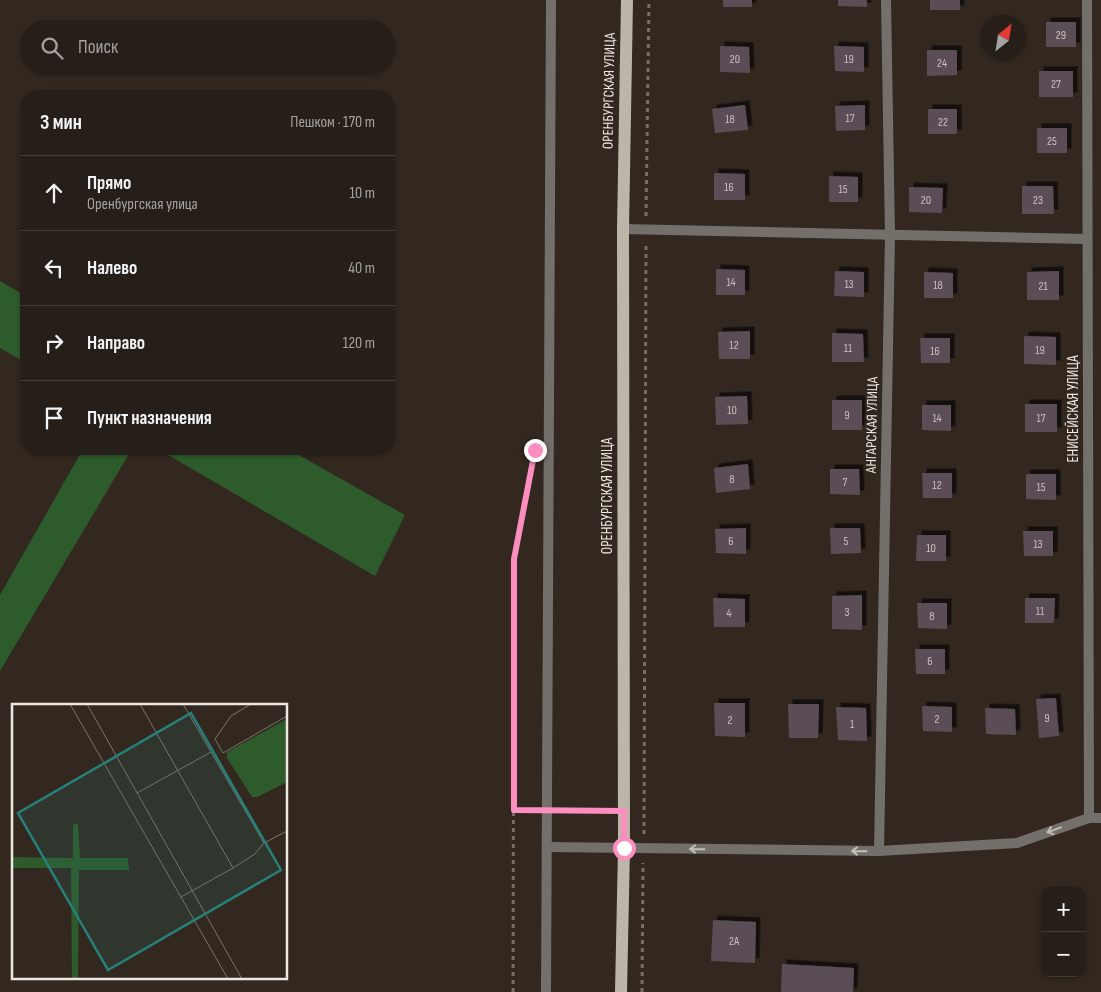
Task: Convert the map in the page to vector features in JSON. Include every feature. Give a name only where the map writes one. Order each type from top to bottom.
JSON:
[{"type":"main road","name":"ОРЕНБУРГСКАЯ УЛИЦА","points":[[621,992],[624,848],[623,228],[627,0]]},
{"type":"street","points":[[546,992],[551,0]]},
{"type":"street","name":"АНГАРСКАЯ УЛИЦА","points":[[879,851],[890,235],[886,0]]},
{"type":"street","name":"ЕНИСЕЙСКАЯ УЛИЦА","points":[[1087,0],[1089,818]]},
{"type":"street","points":[[623,228],[1087,238]]},
{"type":"street","points":[[547,847],[879,851],[1017,843],[1089,818],[1101,818]]},
{"type":"path","points":[[642,992],[649,0]]},
{"type":"path","points":[[513,992],[514,559],[534,459]]},
{"type":"path","points":[[514,810],[644,812]]},
{"type":"green space","points":[[0,281],[20,293],[20,360],[0,348]]},
{"type":"green space","points":[[80,455],[128,455],[0,671],[0,595]]},
{"type":"green space","points":[[168,455],[299,455],[405,515],[375,576]]},
{"type":"building","points":[[723,0],[752,0],[752,7],[723,7]]},
{"type":"building","points":[[838,0],[867,0],[867,7],[838,6]]},
{"type":"building","points":[[930,0],[960,0],[960,10],[930,10]]},
{"type":"building","points":[[1046,22],[1076,22],[1076,47],[1046,47]]},
{"type":"building","points":[[720,46],[749,47],[750,73],[720,72]]},
{"type":"building","points":[[834,46],[864,47],[864,72],[835,71]]},
{"type":"building","points":[[927,50],[957,50],[957,75],[927,76]]},
{"type":"building","points":[[1039,71],[1073,71],[1073,97],[1039,97]]},
{"type":"building","points":[[745,105],[748,130],[715,133],[712,109]]},
{"type":"building","points":[[865,105],[865,130],[836,131],[835,106]]},
{"type":"building","points":[[928,109],[957,109],[957,134],[928,134]]},
{"type":"building","points":[[1037,128],[1067,128],[1067,153],[1037,153]]},
{"type":"building","points":[[714,173],[745,174],[745,200],[714,200]]},
{"type":"building","points":[[829,176],[858,177],[858,202],[829,202]]},
{"type":"building","points":[[1022,186],[1053,186],[1054,214],[1022,214]]},
{"type":"building","points":[[909,187],[943,188],[942,213],[909,212]]},
{"type":"building","points":[[716,269],[745,270],[745,295],[716,295]]},
{"type":"building","points":[[835,271],[864,272],[864,297],[834,296]]},
{"type":"building","points":[[1059,271],[1059,300],[1027,300],[1027,272]]},
{"type":"building","points":[[924,272],[953,273],[953,298],[924,298]]},
{"type":"building","points":[[750,331],[750,359],[719,359],[718,332]]},
{"type":"building","points":[[832,333],[863,334],[864,362],[832,362]]},
{"type":"building","points":[[1024,336],[1056,337],[1056,365],[1024,364]]},
{"type":"building","points":[[920,338],[950,338],[950,363],[921,363]]},
{"type":"building","points":[[747,396],[748,424],[716,425],[715,397]]},
{"type":"building","points":[[832,400],[862,400],[862,430],[832,430]]},
{"type":"building","points":[[1025,404],[1057,404],[1057,432],[1025,432]]},
{"type":"building","points":[[922,405],[951,405],[951,431],[922,430]]},
{"type":"building","points":[[748,464],[750,489],[716,493],[714,468]]},
{"type":"building","points":[[830,469],[859,469],[860,495],[830,494]]},
{"type":"building","points":[[922,473],[952,473],[952,498],[923,498]]},
{"type":"building","points":[[1026,474],[1056,474],[1056,500],[1026,499]]},
{"type":"building","points":[[746,528],[746,554],[716,553],[715,529]]},
{"type":"building","points":[[830,528],[860,528],[861,553],[831,554]]},
{"type":"building","points":[[1023,531],[1053,531],[1053,556],[1024,556]]},
{"type":"building","points":[[917,535],[946,535],[946,561],[916,561]]},
{"type":"building","points":[[862,595],[862,630],[832,629],[832,596]]},
{"type":"building","points":[[713,598],[745,599],[745,627],[714,627]]},
{"type":"building","points":[[1025,598],[1055,598],[1054,623],[1025,623]]},
{"type":"building","points":[[917,603],[947,603],[947,629],[918,628]]},
{"type":"building","points":[[915,649],[945,649],[945,674],[916,674]]},
{"type":"building","points":[[1056,698],[1059,736],[1039,738],[1036,699]]},
{"type":"building","points":[[714,703],[745,703],[745,737],[715,736]]},
{"type":"building","points":[[788,704],[819,704],[818,738],[789,738]]},
{"type":"building","points":[[922,706],[952,707],[952,732],[923,731]]},
{"type":"building","points":[[836,707],[866,708],[867,741],[838,740]]},
{"type":"building","points":[[985,708],[1015,709],[1016,735],[986,734]]},
{"type":"building","points":[[713,920],[756,922],[755,963],[711,961]]},
{"type":"building","points":[[782,964],[854,968],[853,992],[781,992]]},
{"type":"route","points":[[535,450],[514,559],[514,810],[624,811],[624,848]]}]
